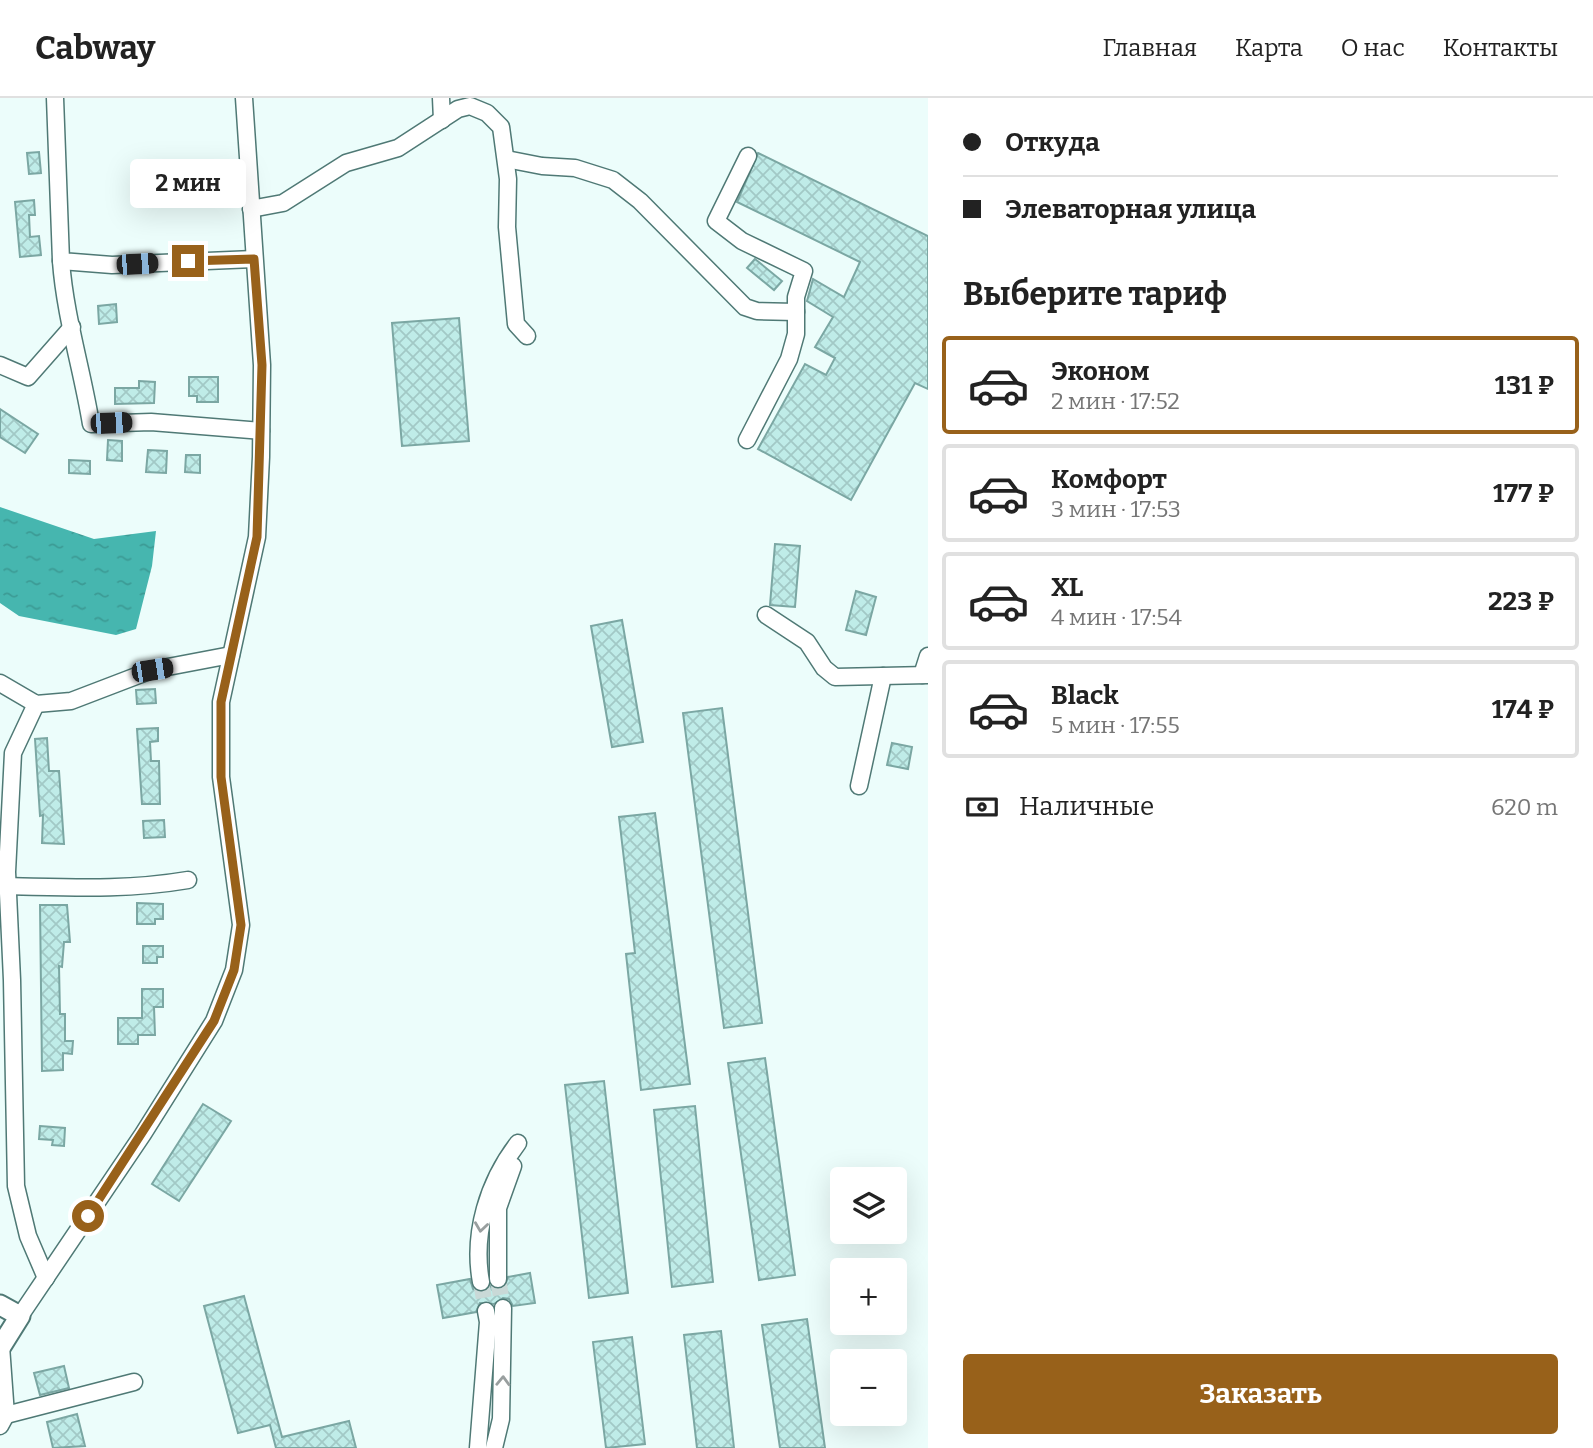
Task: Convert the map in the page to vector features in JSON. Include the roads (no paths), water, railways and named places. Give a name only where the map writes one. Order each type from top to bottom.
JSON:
[{"type":"main road","points":[[0,1305],[20,1316],[1,1347]]},
{"type":"street","points":[[55,98],[64,292],[91,424],[151,422],[261,431]]},
{"type":"street","points":[[20,1316],[143,1134],[214,1021],[234,970],[241,925],[221,777],[221,702],[257,537],[262,365],[244,98]]},
{"type":"street","points":[[441,98],[442,120]]},
{"type":"street","points":[[251,209],[283,203],[346,163],[398,148],[470,106],[487,113],[501,127],[506,159],[516,324],[527,336]]},
{"type":"street","points":[[747,440],[789,359],[796,334],[796,298],[804,271],[742,241],[716,221],[748,156]]},
{"type":"street","points":[[506,159],[542,166],[575,168],[613,180],[640,201],[745,307],[757,311],[796,312]]},
{"type":"street","points":[[61,261],[112,265],[254,259]]},
{"type":"street","points":[[0,365],[28,377],[72,327]]},
{"type":"street","points":[[766,615],[807,642],[824,668],[841,678],[925,675],[928,656]]},
{"type":"street","points":[[0,683],[36,704],[71,701],[152,670],[231,655]]},
{"type":"street","points":[[859,786],[883,676]]},
{"type":"street","points":[[36,704],[13,753],[4,886],[16,1186],[28,1236],[46,1278]]},
{"type":"street","points":[[4,886],[66,890],[145,887],[188,880]]},
{"type":"street","points":[[481,1282],[480,1228],[484,1208],[502,1169],[518,1143],[498,1208],[498,1279]]},
{"type":"street","points":[[494,1448],[501,1419],[503,1308]]},
{"type":"street","points":[[478,1448],[488,1322],[486,1311]]},
{"type":"street","points":[[1,1347],[3,1421],[134,1382]]},
{"type":"water","points":[[0,507],[94,539],[156,531],[152,566],[136,629],[116,635],[19,616],[0,603]]},
{"type":"tunnel","points":[[498,1279],[503,1308]]},
{"type":"tunnel","points":[[481,1282],[486,1311]]}]
